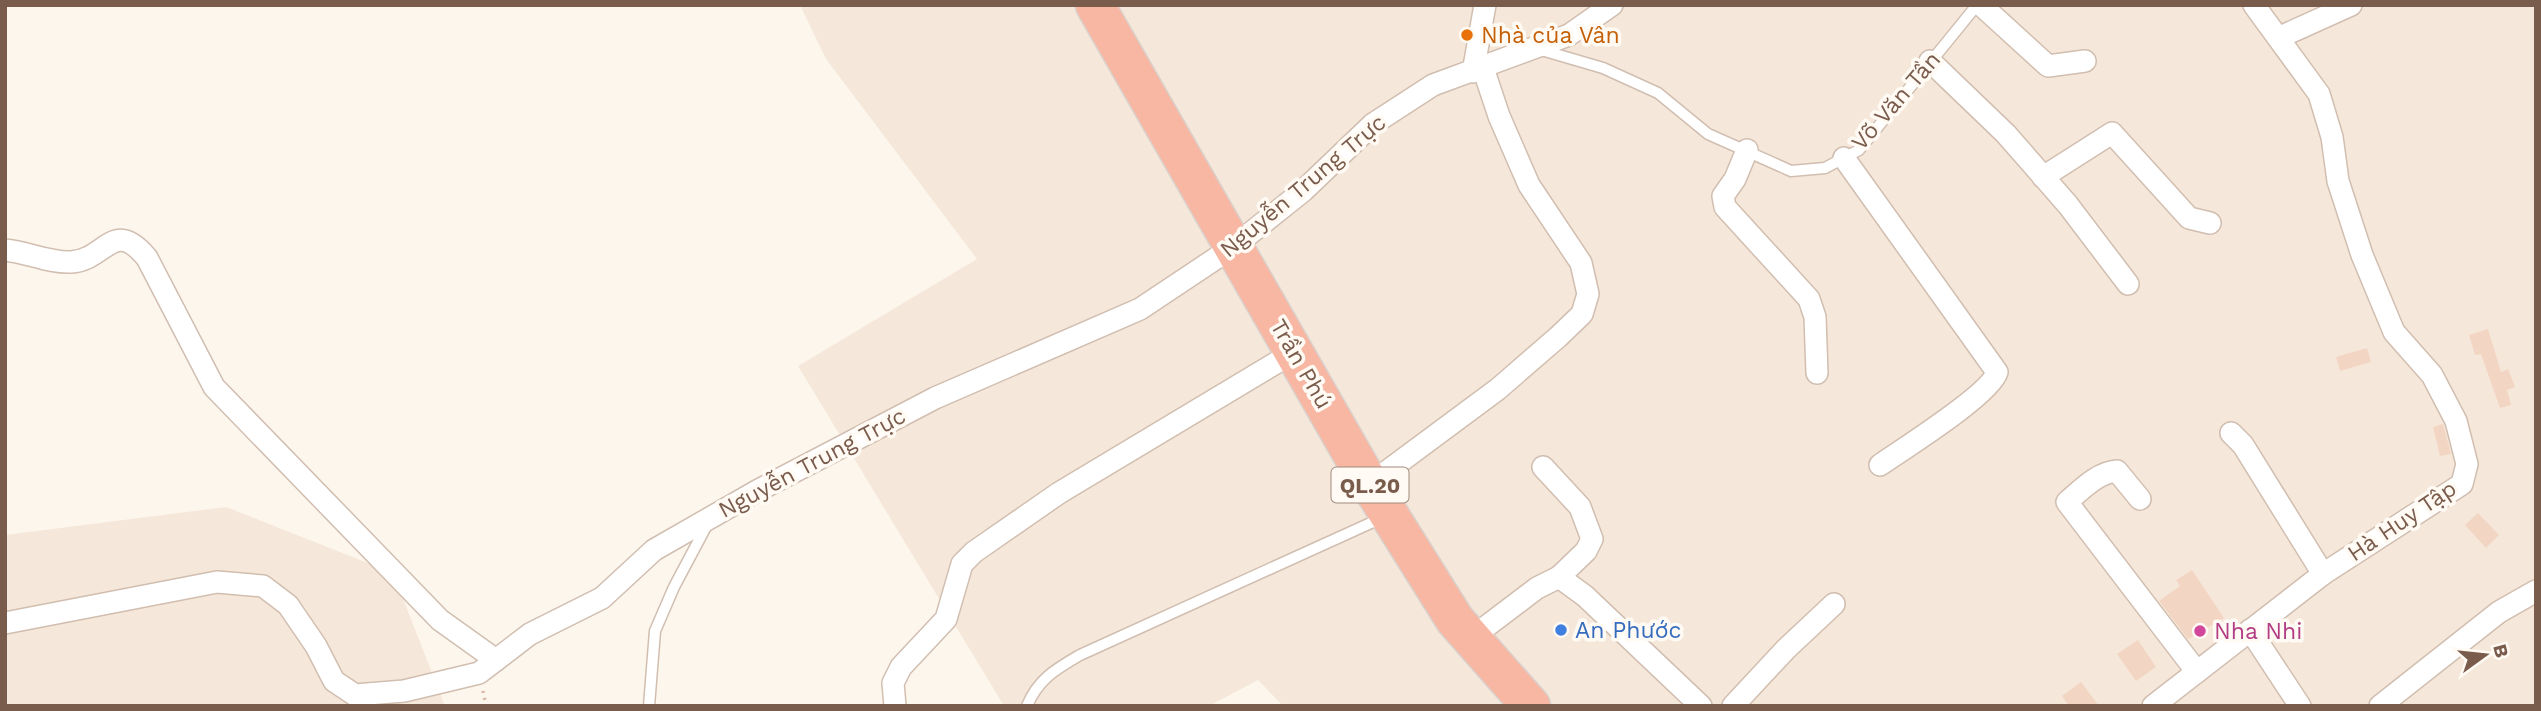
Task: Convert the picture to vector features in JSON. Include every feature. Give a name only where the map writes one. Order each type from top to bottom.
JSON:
[{"type":"highway","name":"Trần Phú","points":[[1095,5],[1380,500],[1455,620],[1531,706]]},
{"type":"street","points":[[1380,500],[1582,314],[1588,294],[1581,263],[1529,184],[1478,70],[1485,5]]},
{"type":"street","name":"Nguyễn Trung Trực","points":[[5,623],[217,582],[263,586],[288,605],[316,646],[334,681],[355,695],[404,691],[479,673],[530,634],[602,598],[654,550],[711,517],[935,398],[1140,309],[1233,247],[1303,191],[1373,124],[1433,85],[1569,35],[1612,5]]},
{"type":"street","points":[[1979,5],[2048,66],[2085,61]]},
{"type":"street","name":"Hà Huy Tập","points":[[2153,706],[2323,574],[2462,484],[2468,464],[2456,421],[2432,375],[2394,332],[2362,255],[2338,181],[2332,136],[2319,94],[2280,37],[2254,5]]},
{"type":"street","points":[[2280,37],[2351,5]]},
{"type":"street","points":[[1930,61],[2007,134],[2128,284]]},
{"type":"street","points":[[2043,177],[2112,133],[2189,218],[2210,223]]},
{"type":"street","points":[[1747,150],[1735,178],[1723,196],[1725,207],[1809,299],[1815,317],[1817,373]]},
{"type":"street","points":[[1844,158],[1997,372],[1995,380],[1961,408],[1880,465]]},
{"type":"street","points":[[5,250],[73,262],[111,242],[125,239],[135,244],[147,257],[214,387],[440,620],[496,660]]},
{"type":"street","points":[[895,706],[893,683],[901,667],[946,619],[962,564],[974,552],[1059,493],[1294,352]]},
{"type":"street","points":[[2231,433],[2243,445],[2323,574]]},
{"type":"street","points":[[1471,638],[1537,588],[1559,577],[1586,551],[1592,539],[1580,507],[1543,467]]},
{"type":"street","points":[[2140,499],[2117,471],[2109,472],[2091,482],[2067,502],[2197,672]]},
{"type":"street","points":[[1559,577],[1585,596],[1701,706]]},
{"type":"street","points":[[2381,706],[2499,612],[2536,591]]},
{"type":"street","points":[[1733,706],[1786,649],[1834,604]]},
{"type":"street","points":[[2250,630],[2300,706]]},
{"type":"lane","name":"Võ Văn Tần","points":[[1535,48],[1603,68],[1658,93],[1708,134],[1791,171],[1825,168],[1859,150],[1979,5]]},
{"type":"lane","points":[[1027,706],[1035,687],[1047,675],[1080,655],[1380,500]]},
{"type":"lane","points":[[649,706],[655,631],[674,587],[711,517]]},
{"type":"shaded area","points":[[800,5],[2536,5],[2536,706],[1283,706],[1258,680],[1209,706],[1004,706],[798,366],[977,259],[826,59]]},
{"type":"shaded area","points":[[226,507],[393,573],[445,706],[5,706],[5,535]]},
{"type":"building","points":[[2488,329],[2501,372],[2508,369],[2515,387],[2507,390],[2511,405],[2500,408],[2481,354],[2475,355],[2469,335]]},
{"type":"building","points":[[2367,348],[2371,362],[2340,371],[2336,357]]},
{"type":"building","points":[[2443,424],[2451,454],[2440,456],[2433,427]]},
{"type":"building","points":[[2478,513],[2499,535],[2486,548],[2465,525]]},
{"type":"building","points":[[2192,570],[2224,618],[2188,639],[2159,601],[2180,586],[2176,580]]},
{"type":"building","points":[[2138,640],[2156,667],[2136,681],[2117,654]]},
{"type":"building","points":[[2081,682],[2099,706],[2069,706],[2062,696]]},
{"type":"place","name":"Nhà của Vân","points":[[1467,35]]},
{"type":"place","name":"An Phước","points":[[1561,630]]},
{"type":"place","name":"Nha Nhi","points":[[2200,631]]}]
